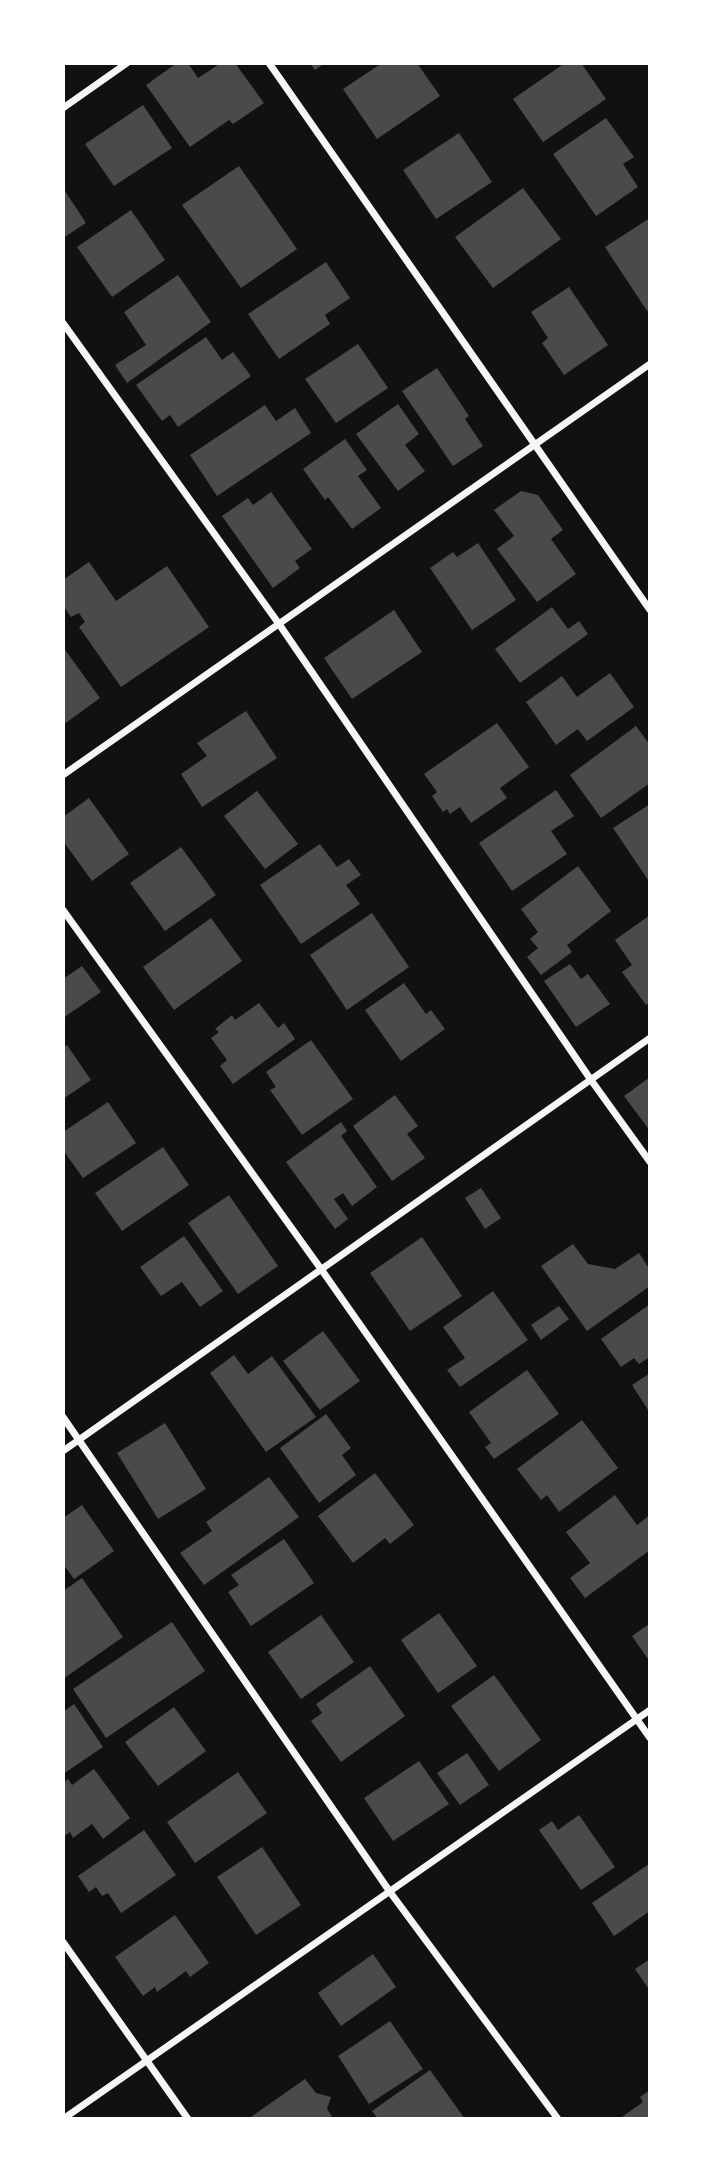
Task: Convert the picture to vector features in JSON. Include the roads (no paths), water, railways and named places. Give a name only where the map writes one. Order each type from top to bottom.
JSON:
[{"type":"street","points":[[63,108],[127,63]]},
{"type":"street","points":[[269,63],[650,610]]},
{"type":"street","points":[[63,323],[279,624],[650,1163]]},
{"type":"street","points":[[63,775],[650,364]]},
{"type":"street","points":[[63,910],[321,1269],[650,1738]]},
{"type":"street","points":[[63,1451],[650,1038]]},
{"type":"street","points":[[63,1417],[390,1892],[558,2119]]},
{"type":"street","points":[[63,2119],[650,1710]]},
{"type":"street","points":[[63,1942],[188,2119]]}]
